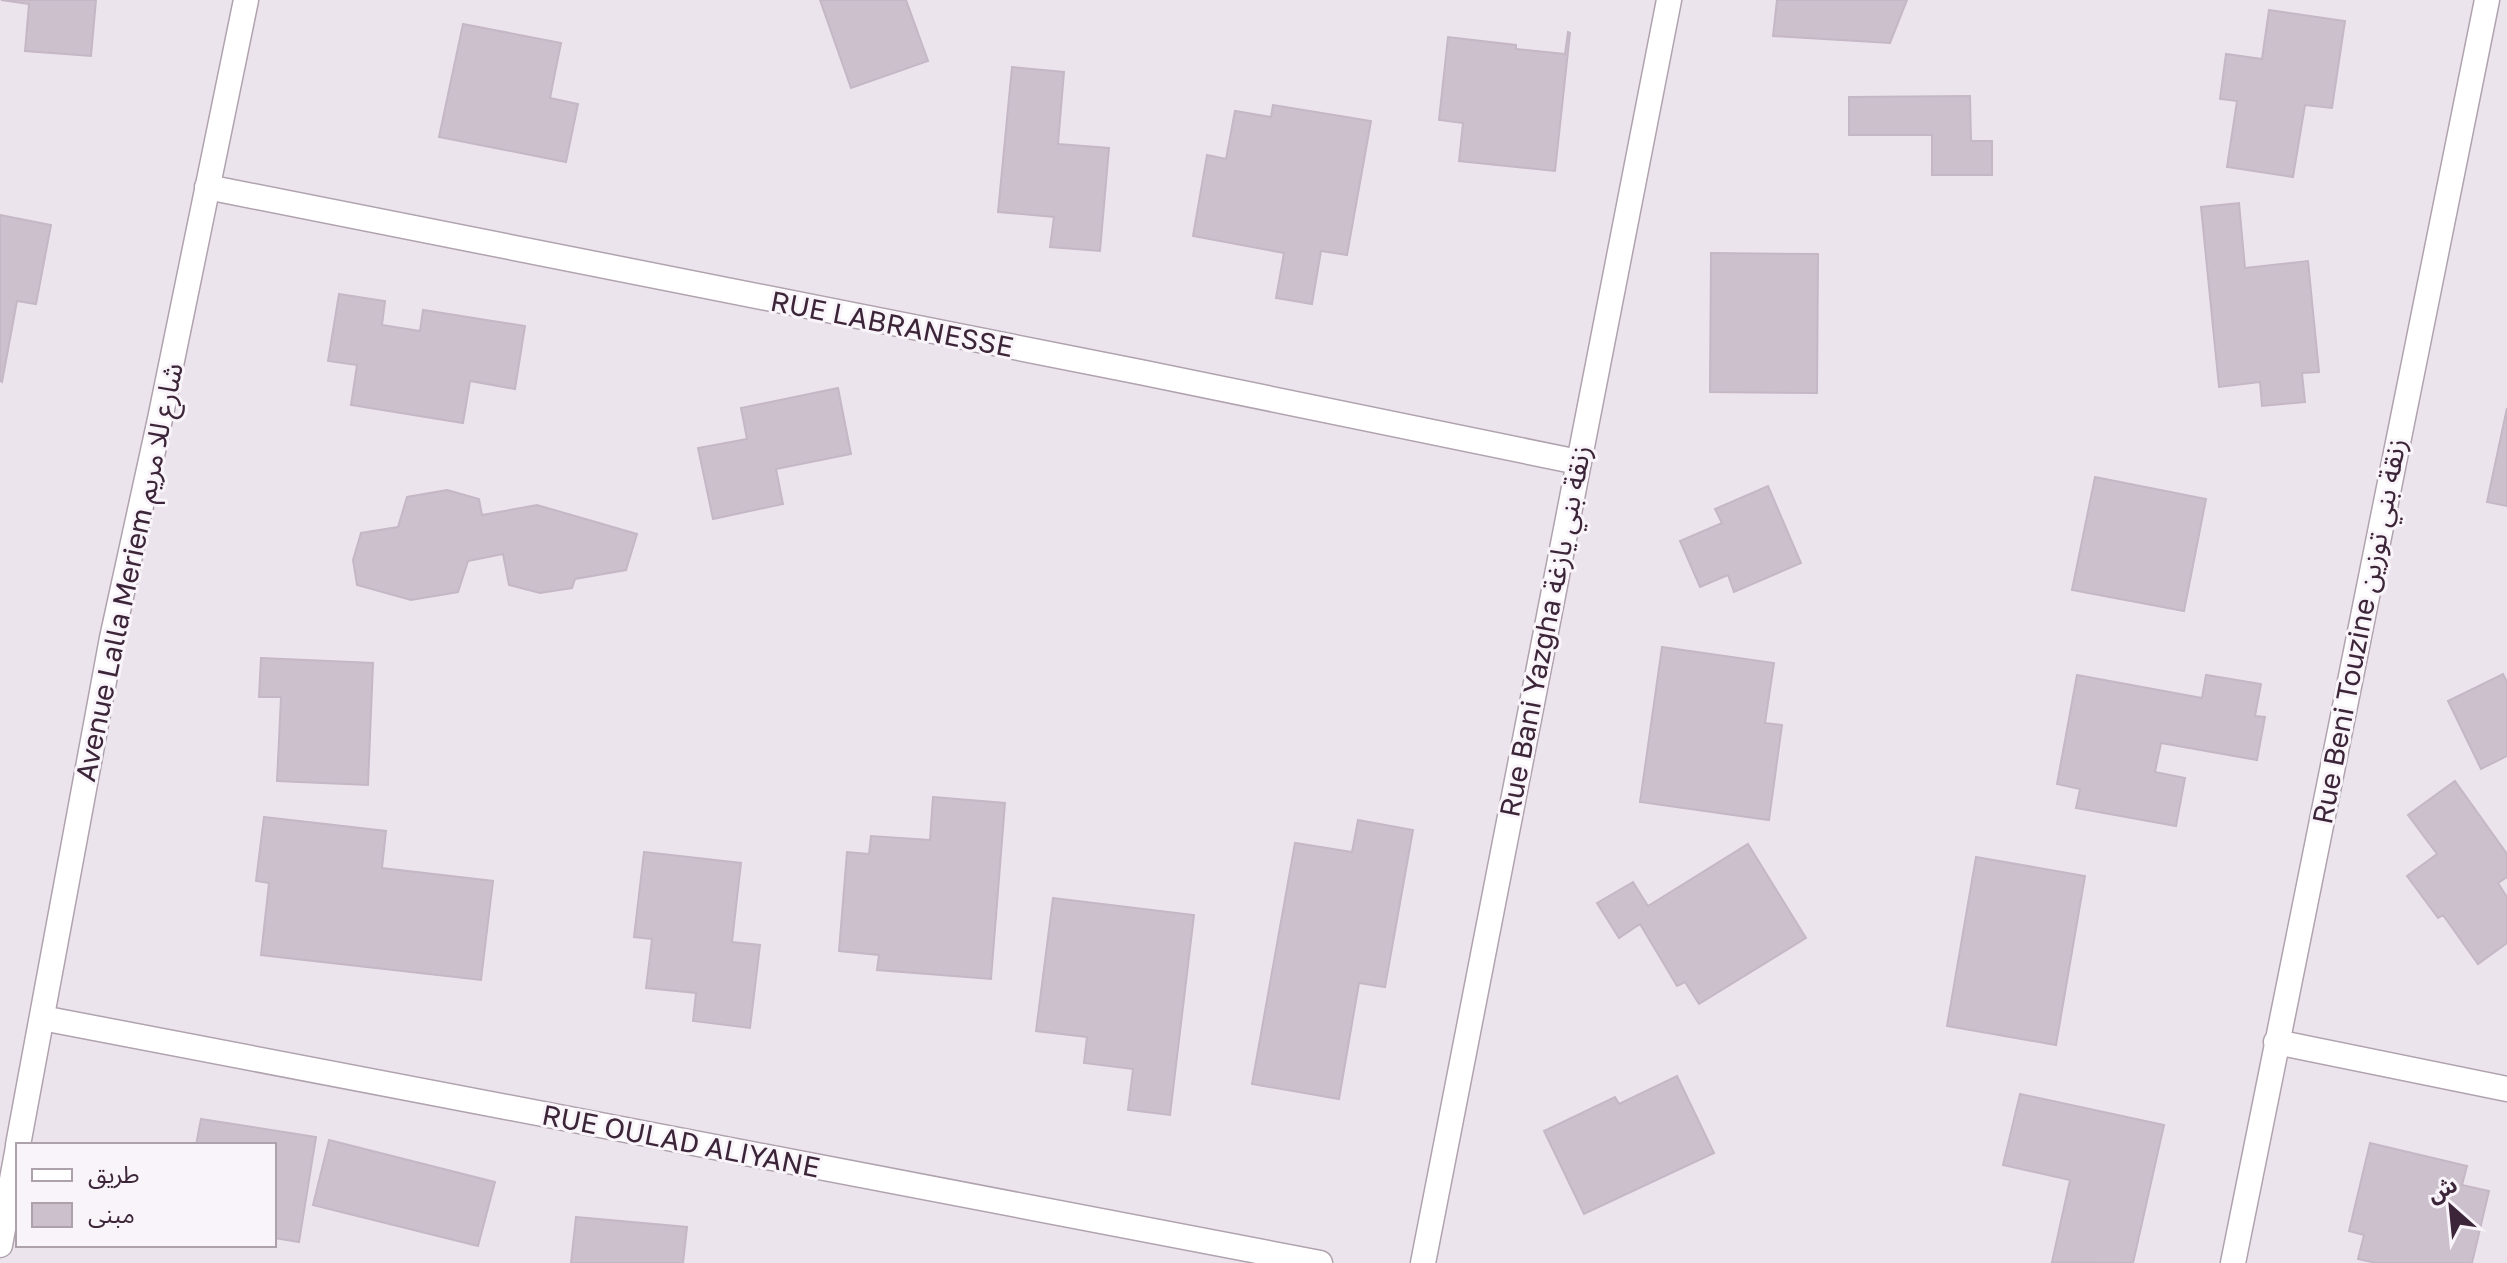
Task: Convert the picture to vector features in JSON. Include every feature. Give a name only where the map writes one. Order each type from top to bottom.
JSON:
[{"type":"street","name":"Avenue Lalla Meriem شارع للا مريم","points":[[19,1143],[112,638],[246,0]]},
{"type":"street","name":"Rue Bani Yazgha زنقة بني يازغة","points":[[1423,1263],[1669,0]]},
{"type":"street","name":"Rue Beni Touzine زنقة بني توزين","points":[[2233,1263],[2487,0]]},
{"type":"street","name":"RUE LABRANESSE","points":[[207,187],[1578,462]]},
{"type":"street","name":"RUE OULAD ALIYANE","points":[[42,1018],[1320,1263]]},
{"type":"street","points":[[2276,1042],[2507,1089]]},
{"type":"street","name":"Avenue Lalla Meriem شارع للا مريم","points":[[0,1245],[16,1157]]},
{"type":"building","points":[[1,0],[96,0],[91,56],[25,51],[29,4]]},
{"type":"building","points":[[820,0],[906,0],[928,61],[851,88]]},
{"type":"building","points":[[1777,0],[1907,0],[1890,43],[1773,36]]},
{"type":"building","points":[[2269,10],[2345,21],[2332,108],[2305,105],[2293,177],[2227,167],[2237,101],[2220,99],[2226,54],[2262,59]]},
{"type":"building","points":[[463,24],[561,43],[550,98],[578,104],[566,162],[439,137]]},
{"type":"building","points":[[1568,32],[1555,171],[1459,161],[1463,123],[1439,120],[1448,37],[1565,54]]},
{"type":"building","points":[[1012,67],[1064,72],[1058,144],[1109,148],[1100,251],[1050,247],[1054,217],[998,212]]},
{"type":"building","points":[[1970,96],[1971,141],[1992,141],[1992,175],[1932,175],[1932,135],[1849,135],[1849,97]]},
{"type":"building","points":[[1273,105],[1371,121],[1347,255],[1321,251],[1312,304],[1276,298],[1284,253],[1193,236],[1207,155],[1226,159],[1235,111],[1271,117]]},
{"type":"building","points":[[2239,203],[2245,268],[2308,261],[2319,372],[2302,373],[2305,402],[2262,406],[2260,382],[2219,387],[2201,207]]},
{"type":"building","points":[[0,215],[51,225],[36,304],[17,301],[2,382],[0,381]]},
{"type":"building","points":[[1711,253],[1818,254],[1817,393],[1710,392]]},
{"type":"building","points":[[339,294],[385,301],[382,325],[420,331],[423,310],[525,326],[515,389],[470,381],[463,423],[351,405],[357,365],[328,361]]},
{"type":"building","points":[[838,388],[851,454],[776,469],[783,504],[713,519],[698,448],[747,439],[741,408]]},
{"type":"building","points":[[2507,408],[2507,506],[2487,502]]},
{"type":"building","points":[[2095,477],[2206,499],[2184,611],[2072,590]]},
{"type":"building","points":[[1768,486],[1801,563],[1734,592],[1728,575],[1700,587],[1680,541],[1722,523],[1715,509]]},
{"type":"building","points":[[447,490],[479,499],[482,515],[537,505],[637,534],[626,570],[575,579],[572,588],[540,593],[509,585],[503,554],[468,561],[458,592],[411,600],[357,585],[353,560],[361,533],[398,527],[407,497]]},
{"type":"building","points":[[1662,647],[1774,663],[1765,723],[1782,725],[1769,820],[1640,802]]},
{"type":"building","points":[[261,658],[373,663],[368,785],[277,781],[281,697],[259,697]]},
{"type":"building","points":[[2503,674],[2507,682],[2507,756],[2481,769],[2448,701]]},
{"type":"building","points":[[2077,675],[2202,698],[2206,675],[2261,684],[2255,716],[2265,717],[2257,760],[2161,743],[2155,772],[2185,778],[2176,826],[2076,808],[2080,789],[2057,784]]},
{"type":"building","points":[[2455,781],[2507,854],[2507,877],[2498,883],[2507,897],[2507,943],[2478,964],[2443,915],[2438,918],[2407,876],[2437,854],[2408,815]]},
{"type":"building","points":[[933,797],[1005,803],[991,979],[877,970],[879,955],[839,951],[847,852],[869,854],[871,836],[930,840]]},
{"type":"building","points":[[264,817],[386,831],[382,868],[493,881],[481,980],[261,955],[269,883],[256,881]]},
{"type":"building","points":[[1358,820],[1413,830],[1385,987],[1359,983],[1339,1099],[1252,1084],[1295,843],[1352,852]]},
{"type":"building","points":[[1748,844],[1806,938],[1699,1004],[1685,982],[1677,986],[1640,924],[1619,938],[1597,903],[1633,882],[1648,906]]},
{"type":"building","points":[[644,852],[741,863],[732,942],[760,945],[750,1028],[693,1021],[696,993],[646,988],[652,939],[634,937]]},
{"type":"building","points":[[1976,857],[2085,876],[2056,1045],[1947,1026]]},
{"type":"building","points":[[1053,898],[1194,915],[1170,1115],[1128,1110],[1133,1069],[1084,1063],[1087,1037],[1036,1031]]},
{"type":"building","points":[[1677,1076],[1714,1153],[1584,1214],[1544,1131],[1615,1097],[1619,1104]]},
{"type":"building","points":[[2020,1094],[2164,1125],[2133,1263],[2052,1262],[2070,1180],[2003,1165]]},
{"type":"building","points":[[201,1119],[316,1137],[299,1242],[276,1238],[276,1143],[196,1143]]},
{"type":"building","points":[[329,1140],[495,1182],[478,1246],[313,1205]]},
{"type":"building","points":[[2370,1143],[2467,1166],[2462,1185],[2489,1191],[2472,1263],[2376,1263],[2358,1259],[2364,1235],[2349,1231]]},
{"type":"building","points":[[576,1217],[687,1227],[683,1263],[571,1263]]}]
